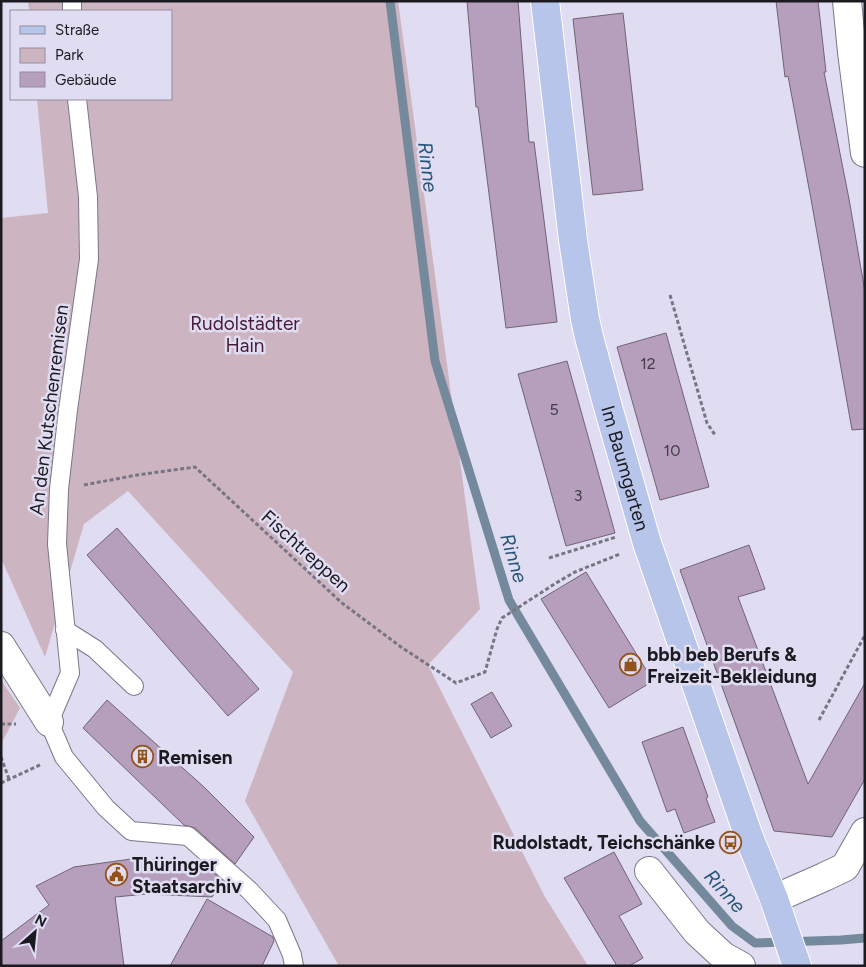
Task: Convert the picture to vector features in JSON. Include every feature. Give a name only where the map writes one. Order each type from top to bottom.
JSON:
[{"type":"main road","name":"Im Baumgarten","points":[[546,1],[573,240],[585,319],[645,536],[749,837],[777,908],[796,964]]},
{"type":"street","points":[[847,1],[865,153]]},
{"type":"street","points":[[1,646],[49,722]]},
{"type":"street","points":[[777,908],[824,877],[845,867],[865,832]]},
{"type":"street","points":[[649,871],[697,932],[723,956],[741,966]]},
{"type":"lane","name":"An den Kutschenremisen","points":[[49,722],[70,673],[57,544],[59,490],[89,259],[88,198],[77,100]]},
{"type":"lane","points":[[65,630],[96,649],[134,686]]},
{"type":"lane","points":[[49,722],[64,757],[106,808],[132,831],[188,836],[249,890],[277,920],[292,955],[294,966]]},
{"type":"path","points":[[670,295],[707,423],[715,435]]},
{"type":"path","name":"Fischtreppen","points":[[59,490],[137,475],[195,467],[342,602],[401,647],[456,683],[485,672],[502,618],[575,572],[645,536]]},
{"type":"path","points":[[549,558],[645,536]]},
{"type":"path","points":[[819,720],[865,635]]},
{"type":"path","points":[[1,757],[9,779]]},
{"type":"path","points":[[1,783],[42,764],[64,757]]},
{"type":"green space","name":"Rudolstädter Hain","points":[[28,1],[398,1],[480,609],[428,665],[545,897],[588,966],[339,966],[245,801],[293,672],[128,491],[84,524],[45,657],[1,558],[1,218],[48,213],[37,100],[172,100],[172,10],[29,10]]},
{"type":"green space","points":[[1,680],[20,708],[1,744]]},
{"type":"building","points":[[467,1],[518,1],[529,142],[534,142],[557,322],[506,328],[478,107],[476,107]]},
{"type":"building","points":[[776,1],[818,1],[826,72],[824,72],[865,292],[865,429],[852,430],[788,76],[785,77]]},
{"type":"building","points":[[623,13],[643,190],[593,195],[573,19]]},
{"type":"building","points":[[666,333],[709,487],[660,500],[617,347]]},
{"type":"building","points":[[567,361],[615,533],[566,546],[518,374]]},
{"type":"building","points":[[117,528],[259,689],[228,716],[87,555]]},
{"type":"building","points":[[749,545],[765,589],[738,597],[808,784],[865,683],[865,779],[832,837],[774,831],[680,570]]},
{"type":"building","points":[[586,572],[653,681],[609,708],[541,599]]},
{"type":"building","points":[[492,692],[512,726],[491,738],[471,704]]},
{"type":"building","name":"Remisen","points":[[107,700],[204,787],[254,837],[235,864],[195,828],[184,825],[83,728]]},
{"type":"building","points":[[683,727],[715,822],[684,833],[675,809],[667,812],[642,742]]},
{"type":"building","points":[[614,852],[642,904],[619,916],[643,958],[629,966],[617,966],[564,878]]},
{"type":"building","points":[[131,859],[200,861],[223,881],[212,897],[147,894],[115,897],[124,966],[1,966],[1,941],[49,905],[36,886],[74,867]]},
{"type":"building","points":[[207,899],[273,937],[274,941],[262,966],[170,966]]},
{"type":"waterway","name":"Rinne","points":[[390,1],[435,361],[509,600],[640,821],[732,926],[755,943],[865,938]]},
{"type":"place","name":"bbb beb Berufs & Freizeit-Bekleidung","points":[[631,665]]},
{"type":"place","name":"Remisen","points":[[142,757]]},
{"type":"place","name":"Rudolstadt, Teichschänke","points":[[731,842]]},
{"type":"place","name":"Thüringer Staatsarchiv","points":[[116,875]]}]
